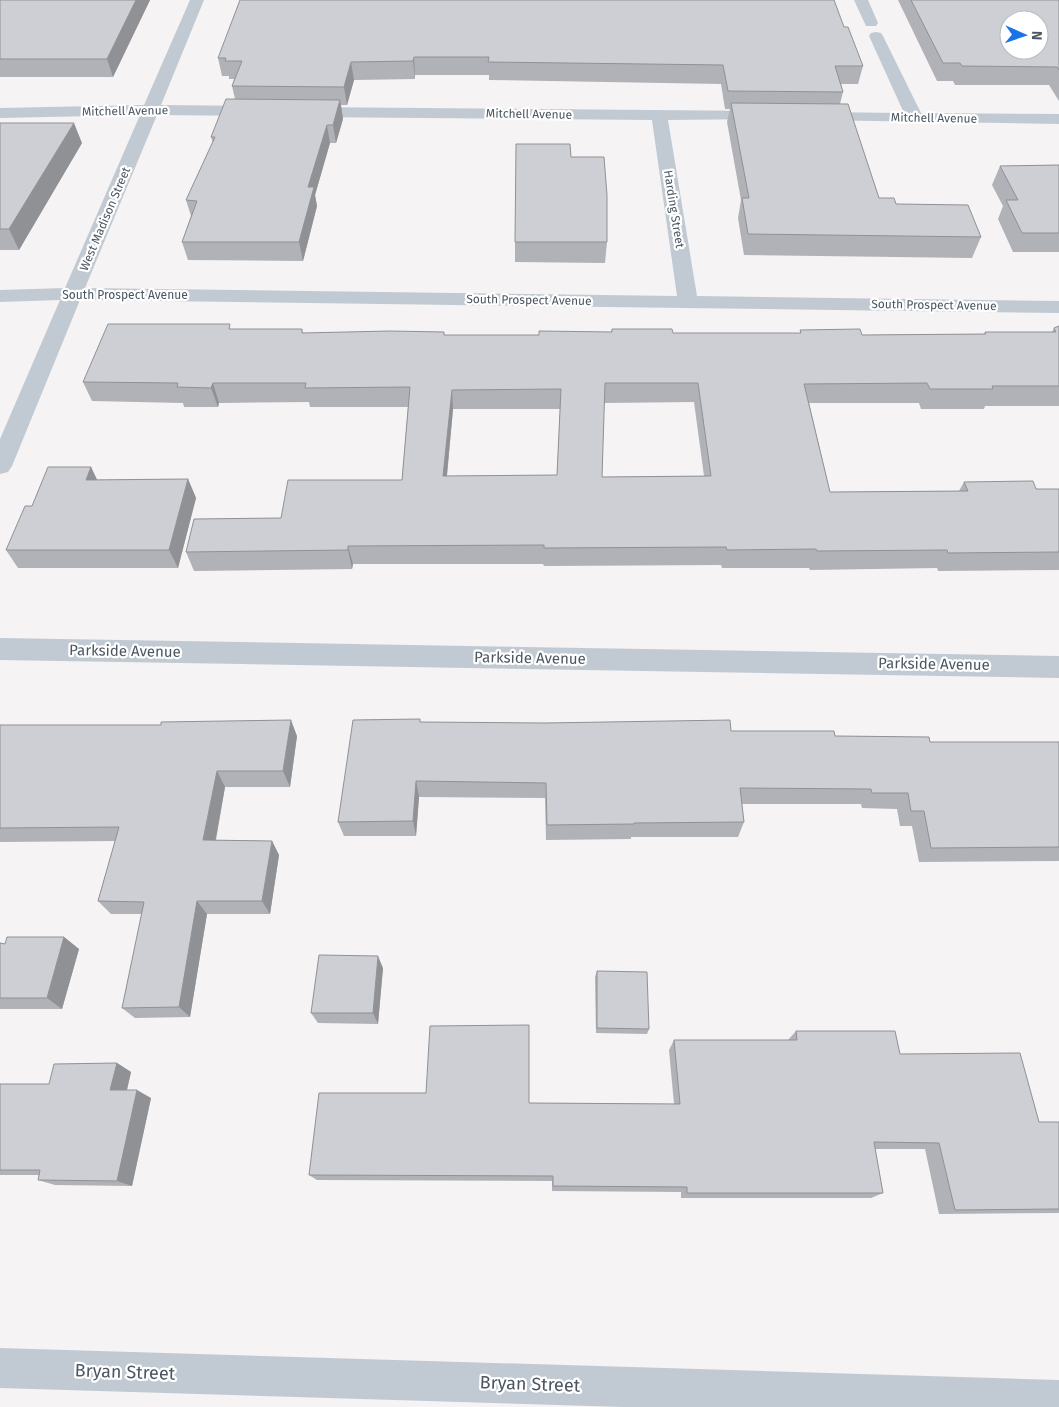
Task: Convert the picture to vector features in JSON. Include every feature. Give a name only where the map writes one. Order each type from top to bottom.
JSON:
[{"type":"street","name":"West Madison Street","points":[[0,466],[197,0]]},
{"type":"street","points":[[861,0],[915,118]]},
{"type":"street","name":"Mitchell Avenue","points":[[0,113],[151,110],[270,111]]},
{"type":"street","name":"Mitchell Avenue","points":[[290,111],[777,116]]},
{"type":"street","name":"Harding Street","points":[[659,115],[688,302]]},
{"type":"street","name":"Mitchell Avenue","points":[[797,117],[1059,119]]},
{"type":"street","name":"South Prospect Avenue","points":[[0,296],[73,294],[1059,307]]},
{"type":"street","name":"Parkside Avenue","points":[[0,649],[1059,666]]},
{"type":"street","name":"Bryan Street","points":[[0,1368],[1059,1400]]},
{"type":"building","points":[[0,0],[136,0],[107,59],[0,59]]},
{"type":"building","points":[[240,0],[834,0],[844,27],[848,27],[863,66],[835,66],[843,92],[728,91],[723,65],[488,62],[489,57],[414,57],[413,61],[351,62],[344,87],[232,86],[242,61],[225,61],[226,58],[218,58]]},
{"type":"building","points":[[911,0],[1059,0],[1059,70],[1057,67],[962,66],[960,63],[943,63]]},
{"type":"building","points":[[226,99],[340,100],[333,125],[327,125],[308,187],[314,187],[299,242],[182,242],[197,201],[186,200],[215,137],[211,137]]},
{"type":"building","points":[[731,103],[848,104],[879,198],[894,198],[896,204],[968,205],[981,237],[748,234],[742,198],[749,198]]},
{"type":"building","points":[[0,123],[74,123],[9,229],[0,229]]},
{"type":"building","points":[[516,144],[570,144],[571,157],[604,157],[607,195],[607,242],[515,242]]},
{"type":"building","points":[[1059,165],[1059,233],[1022,233],[1006,200],[1018,200],[1000,166]]},
{"type":"building","points":[[108,324],[230,324],[229,329],[302,329],[302,333],[390,331],[444,332],[444,335],[539,335],[539,331],[612,332],[612,329],[672,329],[673,333],[801,333],[800,330],[860,329],[862,335],[986,334],[985,332],[1056,332],[1054,328],[1059,326],[1059,386],[992,386],[993,389],[930,389],[927,383],[804,384],[830,492],[968,491],[964,482],[1033,481],[1036,489],[1059,489],[1059,552],[948,553],[947,550],[727,550],[726,547],[544,548],[544,545],[348,546],[348,550],[186,552],[194,519],[281,518],[288,480],[402,480],[410,387],[305,388],[306,383],[213,383],[211,388],[177,387],[178,383],[83,382]],"holes":[[[605,383],[698,383],[711,476],[602,477]],[[561,389],[557,475],[443,476],[452,390]]]},
{"type":"building","points":[[48,467],[91,467],[86,480],[188,479],[169,550],[6,550],[25,506],[32,506]]},
{"type":"building","points":[[420,719],[420,722],[545,723],[730,720],[731,731],[834,731],[835,736],[929,737],[930,742],[1059,742],[1059,847],[931,848],[924,811],[911,811],[908,793],[872,793],[871,789],[740,788],[744,822],[547,825],[546,783],[416,781],[413,821],[338,822],[353,720]]},
{"type":"building","points":[[291,720],[283,771],[217,771],[203,840],[272,841],[262,901],[197,901],[179,1007],[122,1008],[144,902],[98,901],[119,827],[0,828],[0,725],[161,725],[161,722]]},
{"type":"building","points":[[7,937],[64,937],[47,998],[0,998],[0,943],[5,944]]},
{"type":"building","points":[[319,955],[378,956],[373,1013],[311,1013]]},
{"type":"building","points":[[597,971],[647,972],[649,1029],[597,1028]]},
{"type":"building","points":[[529,1025],[529,1103],[680,1104],[674,1040],[797,1040],[796,1031],[895,1031],[900,1054],[1020,1053],[1039,1122],[1059,1122],[1059,1209],[955,1210],[939,1143],[874,1142],[883,1193],[687,1193],[687,1187],[553,1186],[553,1176],[309,1175],[319,1093],[426,1093],[430,1026]]},
{"type":"building","points":[[117,1063],[110,1090],[137,1090],[117,1181],[38,1180],[40,1170],[0,1170],[0,1084],[49,1084],[54,1064]]}]
